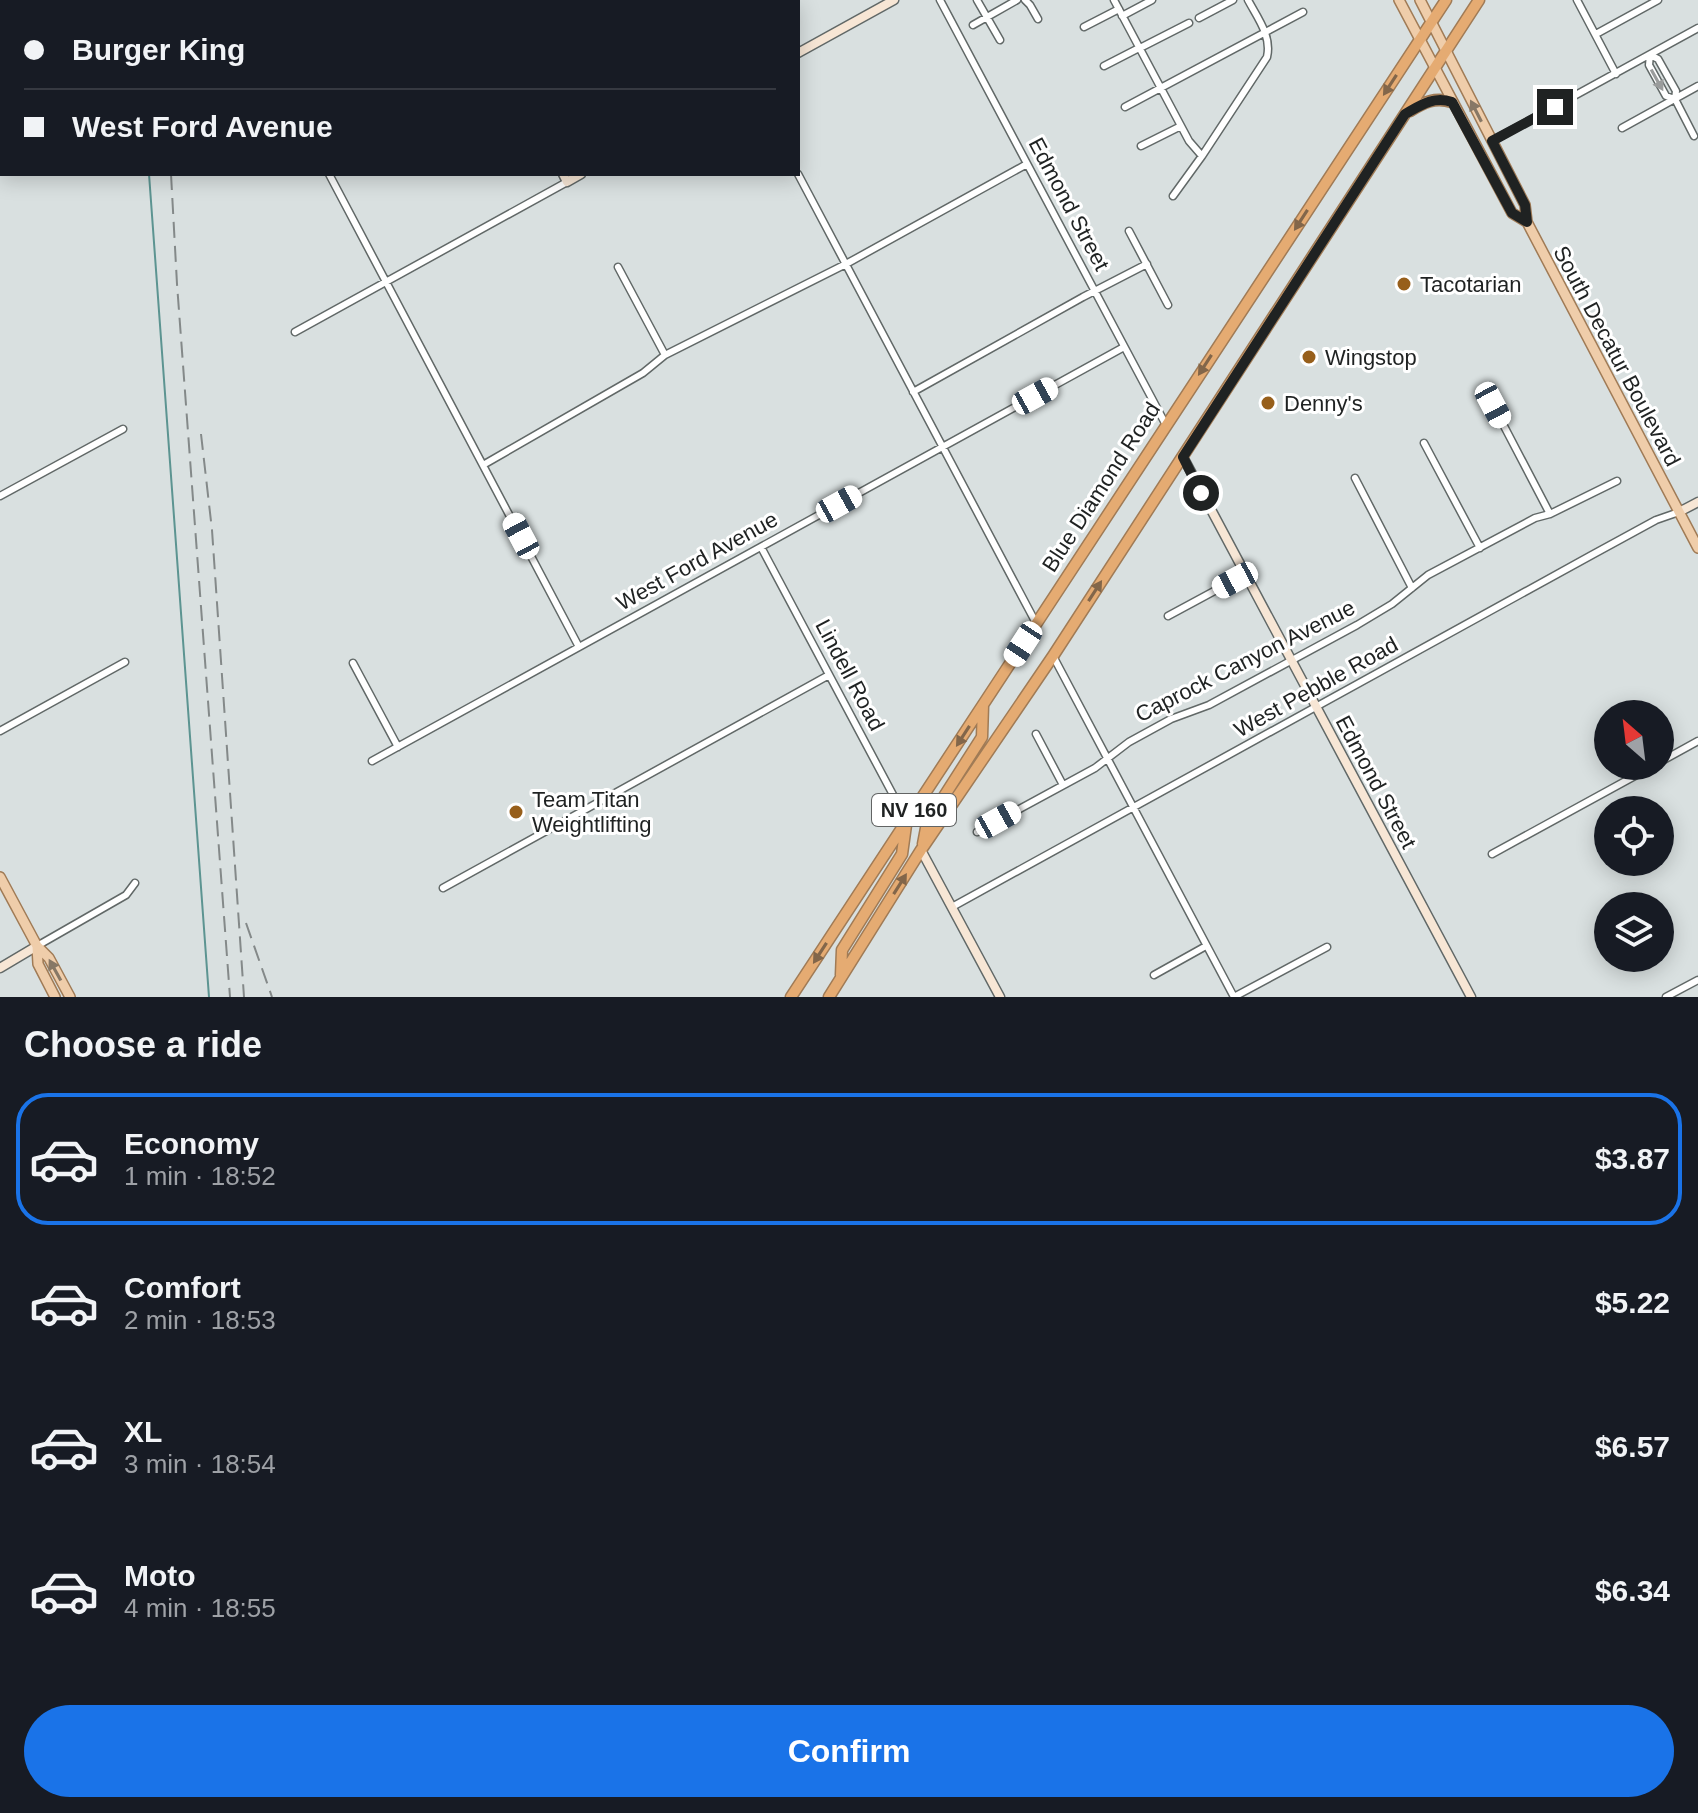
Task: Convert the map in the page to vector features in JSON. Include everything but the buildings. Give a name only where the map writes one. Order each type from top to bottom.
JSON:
[{"type":"highway","name":"Blue Diamond Road","points":[[791,997],[1446,0]]},
{"type":"highway","name":"NV 160","points":[[829,997],[921,850],[1053,656],[1479,0]]},
{"type":"highway","points":[[1405,114],[1432,100],[1452,102]]},
{"type":"highway","points":[[921,850],[927,823],[982,737],[983,704]]},
{"type":"highway","points":[[841,977],[842,950],[902,854],[907,821]]},
{"type":"main road","name":"South Decatur Boulevard","points":[[1399,0],[1512,213],[1527,222]]},
{"type":"main road","name":"South Decatur Boulevard","points":[[1420,0],[1525,205],[1527,222],[1698,548]]},
{"type":"main road","points":[[0,877],[37,946],[49,958],[70,997]]},
{"type":"main road","points":[[37,946],[38,964],[55,997]]},
{"type":"street","points":[[800,52],[894,0]]},
{"type":"street","name":"Edmond Street","points":[[940,0],[1166,425]]},
{"type":"street","points":[[977,0],[1000,40]]},
{"type":"street","points":[[973,25],[1017,0]]},
{"type":"street","points":[[1025,0],[1038,19]]},
{"type":"street","points":[[1114,0],[1189,141],[1202,156]]},
{"type":"street","points":[[1084,27],[1152,0]]},
{"type":"street","points":[[1199,18],[1233,0]]},
{"type":"street","points":[[1173,196],[1267,57],[1265,33],[1248,0]]},
{"type":"street","points":[[1577,0],[1616,74]]},
{"type":"street","points":[[1596,34],[1658,0]]},
{"type":"street","points":[[1125,107],[1303,12]]},
{"type":"street","points":[[1104,66],[1189,23]]},
{"type":"street","points":[[1492,141],[1698,28]]},
{"type":"street","points":[[1650,55],[1649,65],[1657,80],[1666,96],[1675,99],[1694,136]]},
{"type":"street","points":[[1622,128],[1698,86]]},
{"type":"street","points":[[1141,146],[1181,126]]},
{"type":"street","points":[[483,465],[631,380],[665,355],[846,264],[1027,164]]},
{"type":"street","points":[[330,176],[579,647]]},
{"type":"street","points":[[799,176],[1036,624]]},
{"type":"street","points":[[295,332],[565,178]]},
{"type":"street","points":[[1129,231],[1168,305]]},
{"type":"street","points":[[913,392],[1147,264]]},
{"type":"street","points":[[618,267],[665,355]]},
{"type":"street","name":"West Ford Avenue","points":[[372,761],[1124,347]]},
{"type":"street","points":[[1493,405],[1550,514]]},
{"type":"street","points":[[0,496],[123,429]]},
{"type":"street","points":[[1424,443],[1480,548]]},
{"type":"street","name":"Edmond Street","points":[[1183,457],[1471,997]]},
{"type":"street","points":[[1355,478],[1412,588]]},
{"type":"street","name":"Caprock Canyon Avenue","points":[[977,832],[1063,785],[1150,730],[1209,705],[1392,604],[1428,575],[1535,518],[1550,514],[1617,481]]},
{"type":"street","name":"West Pebble Road","points":[[952,907],[1656,520],[1698,502]]},
{"type":"street","name":"Lindell Road","points":[[761,547],[907,821]]},
{"type":"street","points":[[1168,616],[1244,575]]},
{"type":"street","points":[[1053,656],[1234,997],[1327,947]]},
{"type":"street","points":[[0,731],[125,662]]},
{"type":"street","points":[[353,663],[398,747]]},
{"type":"street","points":[[443,888],[829,675]]},
{"type":"street","points":[[1036,734],[1063,785]]},
{"type":"street","points":[[1674,754],[1698,741]]},
{"type":"street","points":[[1492,854],[1627,780]]},
{"type":"street","points":[[921,850],[1000,997]]},
{"type":"street","points":[[0,968],[126,895],[135,883]]},
{"type":"street","points":[[1154,975],[1206,946]]},
{"type":"street","points":[[1666,997],[1698,981]]},
{"type":"waterway","points":[[149,176],[209,997]]},
{"type":"railway","points":[[171,176],[230,997]]},
{"type":"railway","points":[[201,434],[212,530],[244,997]]},
{"type":"railway","points":[[246,923],[272,997]]},
{"type":"place","name":"Tacotarian","points":[[1404,284]]},
{"type":"place","name":"Wingstop","points":[[1309,357]]},
{"type":"place","name":"Denny's","points":[[1268,403]]},
{"type":"place","name":"Team Titan Weightlifting","points":[[516,812]]},
{"type":"route","points":[[1201,493],[1183,457],[1405,114],[1432,100],[1452,102],[1512,213],[1527,222],[1525,205],[1492,141],[1555,107]]}]
